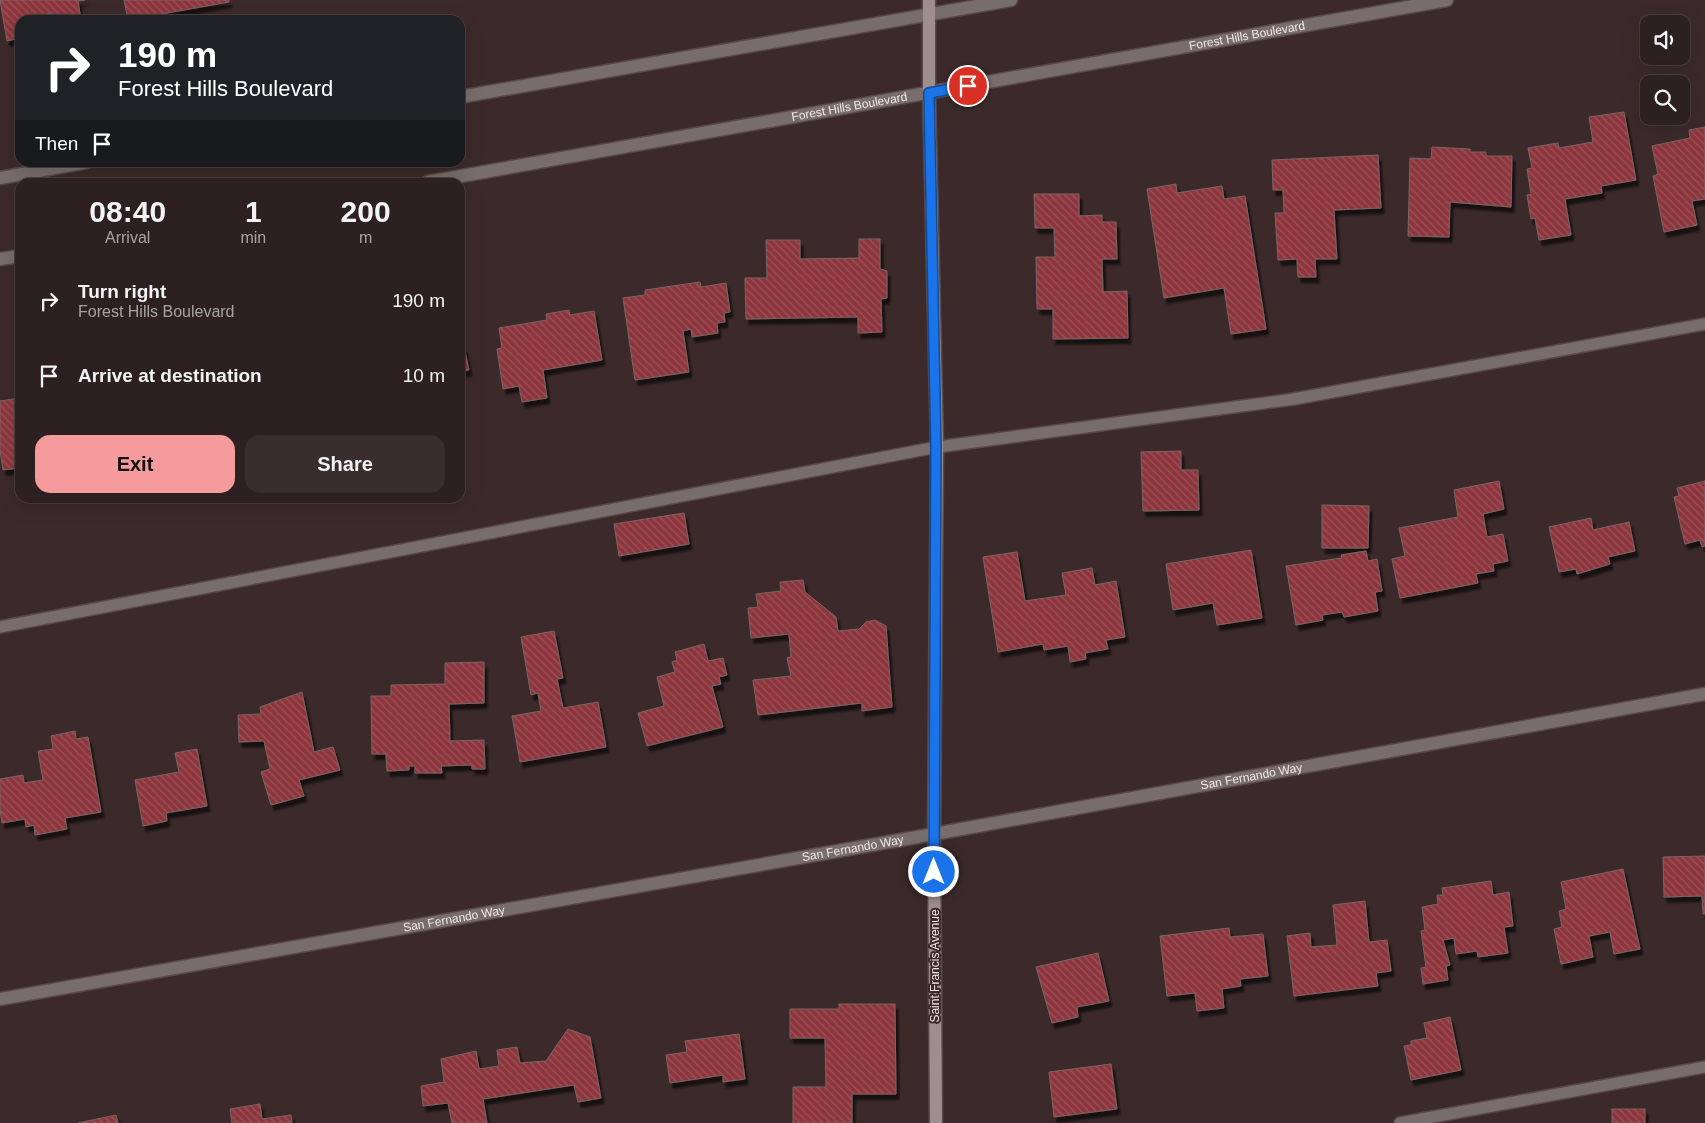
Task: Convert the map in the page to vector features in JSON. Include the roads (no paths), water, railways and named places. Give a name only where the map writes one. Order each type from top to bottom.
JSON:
[{"type":"street","name":"Saint Francis Avenue","points":[[929,0],[936,447],[934,834],[936,1123]]},
{"type":"street","points":[[465,96],[1011,0]]},
{"type":"street","name":"Forest Hills Boulevard","points":[[451,178],[1447,0]]},
{"type":"street","points":[[0,178],[60,167]]},
{"type":"street","points":[[0,259],[15,257]]},
{"type":"street","name":"San Fernando Way","points":[[0,999],[934,834],[1705,694]]},
{"type":"lane","points":[[0,627],[936,447],[1294,400],[1705,324]]},
{"type":"lane","points":[[1400,1123],[1705,1067]]}]
